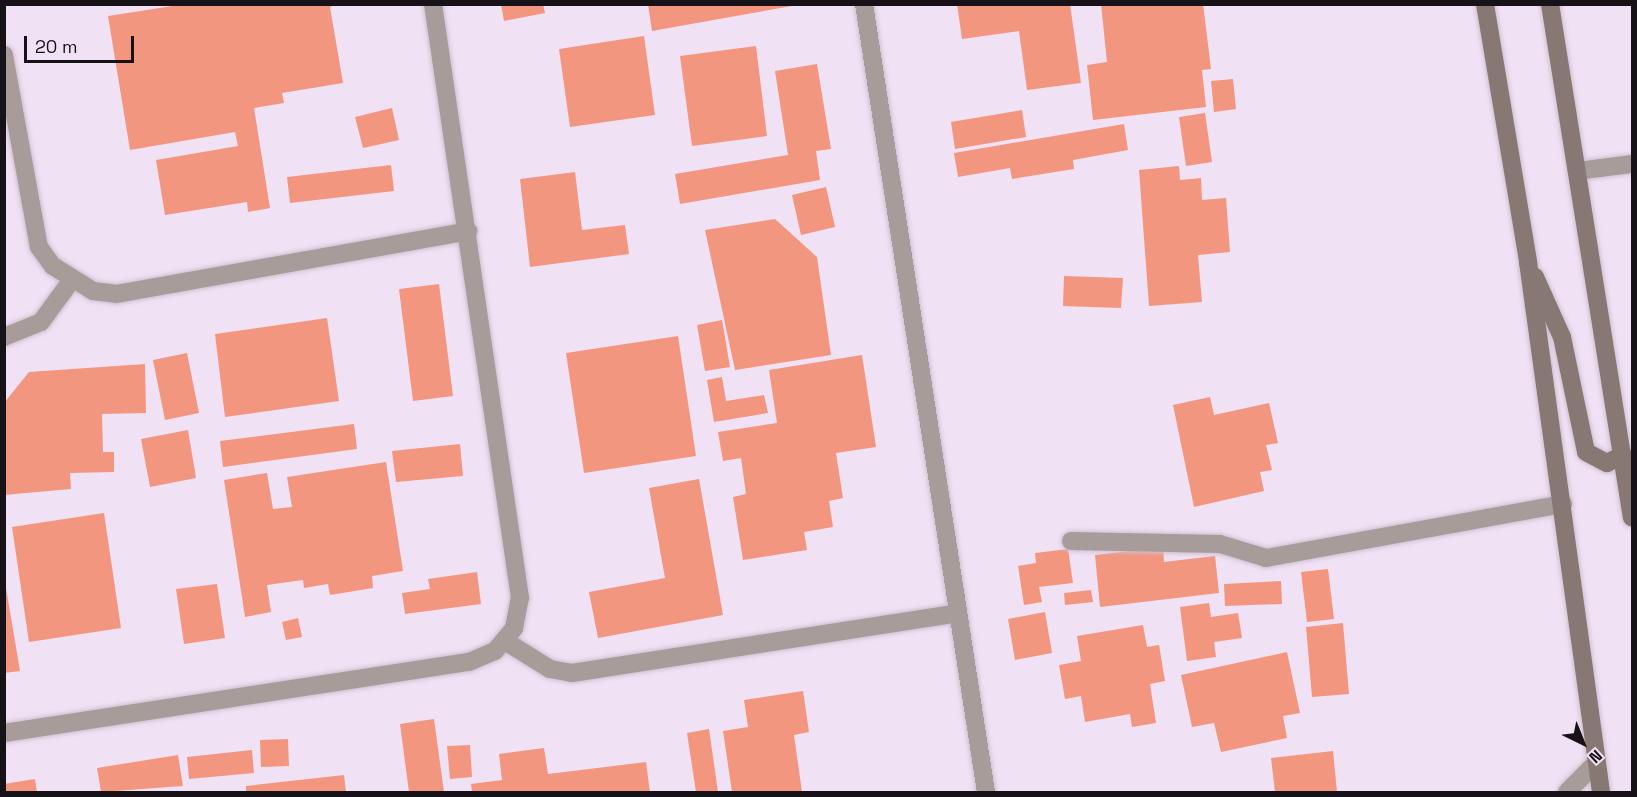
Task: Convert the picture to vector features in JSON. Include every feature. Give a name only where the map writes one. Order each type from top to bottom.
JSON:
[{"type":"main road","points":[[1485,4],[1528,262],[1601,792]]},
{"type":"main road","points":[[1550,4],[1632,518]]},
{"type":"main road","points":[[1528,262],[1562,337],[1586,452],[1599,462],[1623,455]]},
{"type":"street","points":[[4,733],[468,662],[505,641],[520,598],[433,4]]},
{"type":"street","points":[[864,4],[955,614],[986,792]]},
{"type":"street","points":[[4,54],[31,224],[53,266],[71,281],[116,294],[468,231]]},
{"type":"street","points":[[1577,171],[1632,164]]},
{"type":"street","points":[[4,337],[41,322],[71,281]]},
{"type":"street","points":[[1071,541],[1220,544],[1266,558],[1563,504]]},
{"type":"street","points":[[505,641],[550,669],[572,673],[955,614]]},
{"type":"street","points":[[1567,792],[1597,762]]},
{"type":"building","points":[[501,4],[543,4],[545,13],[504,21]]},
{"type":"building","points":[[648,4],[791,4],[792,6],[652,31]]},
{"type":"building","points":[[957,4],[1070,4],[1081,83],[1027,90],[1019,31],[962,39]]},
{"type":"building","points":[[1101,4],[1203,4],[1211,69],[1202,70],[1206,107],[1093,120],[1087,65],[1107,62]]},
{"type":"building","points":[[179,5],[336,5],[330,7],[343,83],[282,93],[284,103],[254,108],[270,208],[248,212],[247,202],[165,215],[156,160],[238,146],[235,132],[130,150],[108,16]]},
{"type":"building","points":[[644,36],[655,115],[570,127],[559,49]]},
{"type":"building","points":[[756,46],[767,136],[692,146],[680,56]]},
{"type":"building","points":[[817,64],[831,149],[816,151],[820,180],[680,204],[675,174],[788,155],[775,71]]},
{"type":"building","points":[[1233,79],[1236,109],[1214,112],[1211,81]]},
{"type":"building","points":[[392,108],[399,140],[363,148],[355,117]]},
{"type":"building","points":[[1022,110],[1026,137],[955,149],[951,122]]},
{"type":"building","points":[[1205,113],[1212,162],[1186,166],[1179,117]]},
{"type":"building","points":[[1124,124],[1128,150],[1073,160],[1074,169],[1012,179],[1010,168],[958,177],[954,153]]},
{"type":"building","points":[[391,165],[394,191],[290,203],[287,177]]},
{"type":"building","points":[[1179,166],[1180,180],[1201,178],[1202,200],[1226,198],[1230,252],[1198,255],[1202,302],[1149,306],[1139,170]]},
{"type":"building","points":[[575,172],[582,230],[625,225],[629,254],[530,267],[520,179]]},
{"type":"building","points":[[826,187],[835,227],[801,235],[792,195]]},
{"type":"building","points":[[775,219],[817,257],[831,355],[735,370],[705,230]]},
{"type":"building","points":[[1064,276],[1123,278],[1121,308],[1063,306]]},
{"type":"building","points":[[439,284],[453,396],[413,401],[399,289]]},
{"type":"building","points":[[327,318],[339,401],[225,417],[215,334]]},
{"type":"building","points":[[722,320],[730,367],[705,371],[697,325]]},
{"type":"building","points":[[678,336],[696,456],[584,473],[566,353]]},
{"type":"building","points":[[187,353],[199,413],[165,420],[153,360]]},
{"type":"building","points":[[862,355],[876,447],[836,453],[843,498],[829,501],[833,527],[804,532],[807,550],[743,560],[733,497],[746,494],[741,458],[723,461],[718,432],[777,423],[769,370]]},
{"type":"building","points":[[145,364],[146,413],[102,414],[103,452],[114,452],[114,472],[70,473],[71,489],[4,495],[4,403],[29,372]]},
{"type":"building","points":[[722,377],[726,401],[764,395],[768,413],[714,422],[707,380]]},
{"type":"building","points":[[1210,397],[1214,415],[1269,403],[1278,443],[1266,445],[1272,470],[1260,472],[1264,491],[1194,507],[1173,405]]},
{"type":"building","points":[[354,424],[357,449],[223,467],[220,441]]},
{"type":"building","points":[[188,430],[196,478],[150,487],[141,439]]},
{"type":"building","points":[[460,444],[463,476],[396,482],[392,451]]},
{"type":"building","points":[[386,462],[403,571],[372,576],[373,588],[330,595],[328,584],[304,588],[303,580],[267,585],[271,612],[245,617],[224,480],[267,473],[273,509],[292,507],[287,477]]},
{"type":"building","points":[[699,479],[723,615],[598,638],[589,592],[665,578],[649,488]]},
{"type":"building","points":[[104,513],[121,628],[29,642],[12,527]]},
{"type":"building","points":[[1163,547],[1164,562],[1215,556],[1219,593],[1100,607],[1095,555]]},
{"type":"building","points":[[1068,549],[1073,583],[1039,587],[1042,602],[1024,605],[1018,566],[1036,563],[1035,553]]},
{"type":"building","points":[[1328,569],[1334,619],[1307,622],[1301,572]]},
{"type":"building","points":[[477,572],[481,604],[405,614],[402,593],[430,589],[428,579]]},
{"type":"building","points":[[4,576],[20,671],[4,673]]},
{"type":"building","points":[[1281,581],[1282,604],[1225,606],[1224,584]]},
{"type":"building","points":[[217,584],[225,638],[184,644],[176,589]]},
{"type":"building","points":[[1091,590],[1093,602],[1065,605],[1064,593]]},
{"type":"building","points":[[1209,603],[1211,617],[1238,613],[1242,638],[1214,642],[1216,657],[1187,661],[1180,607]]},
{"type":"building","points":[[1045,612],[1052,653],[1015,660],[1008,619]]},
{"type":"building","points":[[298,618],[302,637],[286,640],[282,622]]},
{"type":"building","points":[[1343,623],[1349,694],[1312,697],[1306,627]]},
{"type":"building","points":[[1143,625],[1147,647],[1159,645],[1165,681],[1150,684],[1156,723],[1132,727],[1130,714],[1085,722],[1081,696],[1065,699],[1059,665],[1081,661],[1077,636]]},
{"type":"building","points":[[1287,652],[1300,713],[1283,716],[1287,738],[1221,752],[1214,723],[1192,727],[1181,675]]},
{"type":"building","points":[[803,691],[809,732],[794,735],[802,792],[732,792],[723,731],[748,727],[744,700]]},
{"type":"building","points":[[434,719],[444,792],[409,792],[400,724]]},
{"type":"building","points":[[709,729],[718,792],[696,792],[687,733]]},
{"type":"building","points":[[288,739],[289,766],[261,767],[260,740]]},
{"type":"building","points":[[470,745],[472,777],[450,779],[447,746]]},
{"type":"building","points":[[544,748],[548,774],[646,762],[650,792],[472,792],[471,784],[502,780],[499,754]]},
{"type":"building","points":[[252,750],[254,773],[189,779],[187,757]]},
{"type":"building","points":[[1333,751],[1337,792],[1275,792],[1271,758]]},
{"type":"building","points":[[178,755],[183,786],[101,792],[97,768]]},
{"type":"building","points":[[344,775],[346,792],[246,792],[246,786]]},
{"type":"building","points":[[35,779],[37,792],[4,792],[4,784]]}]
